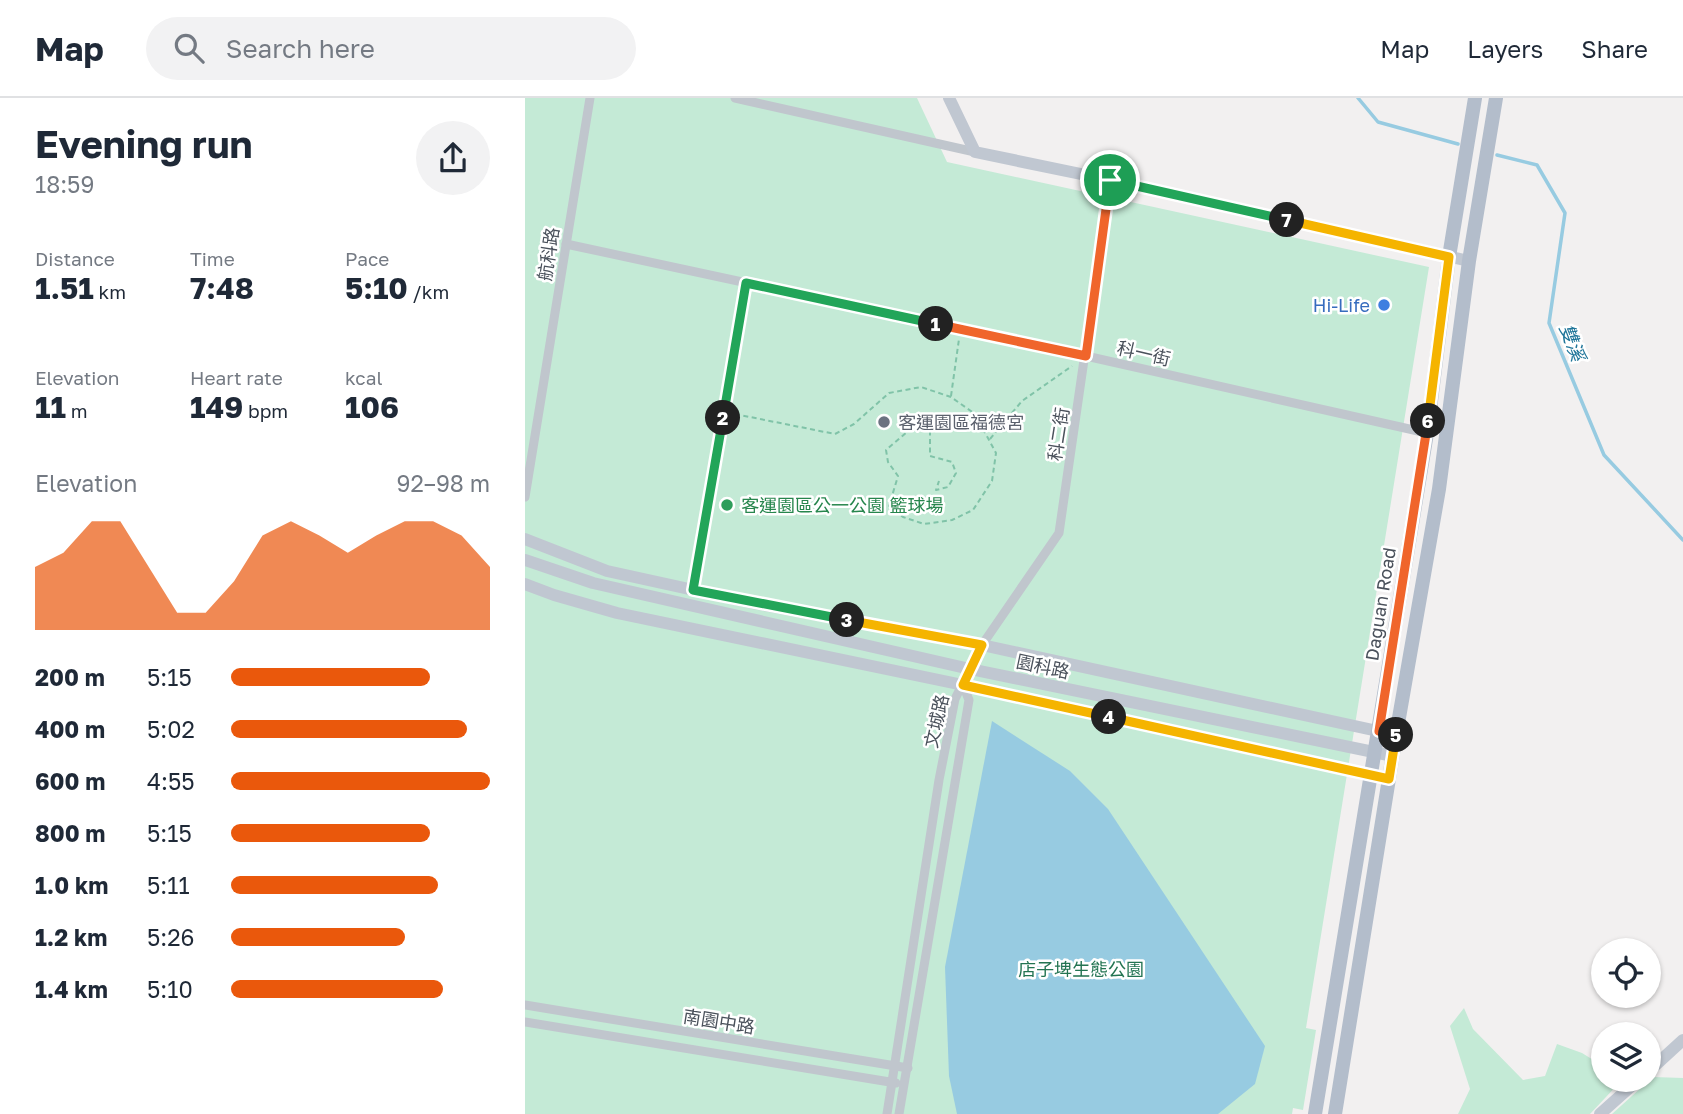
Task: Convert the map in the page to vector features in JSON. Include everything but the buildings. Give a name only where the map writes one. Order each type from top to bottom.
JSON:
[{"type":"main road","name":"Daguan Road","points":[[1315,1114],[1427,433],[1449,257],[1475,98]]},
{"type":"main road","points":[[1335,1114],[1439,489],[1469,261],[1496,98]]},
{"type":"street","name":"航科路","points":[[525,497],[590,98]]},
{"type":"street","points":[[735,98],[1469,261]]},
{"type":"street","points":[[949,98],[975,152]]},
{"type":"street","name":"科二街","points":[[963,685],[982,645],[1059,533],[1110,180]]},
{"type":"street","name":"科一街","points":[[566,244],[1427,433]]},
{"type":"street","points":[[693,590],[746,283]]},
{"type":"street","points":[[525,539],[607,571],[982,645],[1396,735]]},
{"type":"street","name":"園科路","points":[[525,560],[593,583],[969,668],[1393,756]]},
{"type":"street","points":[[525,584],[617,613],[963,685],[1389,779]]},
{"type":"street","name":"文城路","points":[[887,1114],[939,780],[955,699],[963,685]]},
{"type":"street","name":"文城路","points":[[899,1114],[969,700],[963,685]]},
{"type":"street","name":"南園中路","points":[[525,1005],[908,1069]]},
{"type":"street","name":"南園中路","points":[[525,1022],[904,1085]]},
{"type":"street","points":[[1661,1060],[1683,1040]]},
{"type":"street","points":[[1600,1114],[1625,1092]]},
{"type":"path","points":[[951,397],[961,330]]},
{"type":"path","points":[[990,440],[1022,401],[1086,356]]},
{"type":"path","points":[[724,412],[835,434],[854,424],[889,393],[921,387],[951,397],[975,414],[996,453],[992,481],[973,510],[951,520],[925,524],[902,517],[889,506],[898,476],[888,462],[886,450],[914,426],[930,429],[930,456],[952,463],[956,472],[949,487],[936,490],[939,481]]},
{"type":"green space","points":[[525,98],[917,98],[947,162],[1429,267],[1306,1028],[1316,1030],[1303,1110],[1293,1108],[1292,1114],[525,1114]]},
{"type":"green space","points":[[1464,1008],[1473,1029],[1523,1080],[1545,1076],[1557,1044],[1582,1053],[1591,1059],[1591,1092],[1611,1092],[1590,1114],[1458,1114],[1470,1089],[1450,1026]]},
{"type":"green space","points":[[1661,1077],[1683,1078],[1683,1114],[1612,1114],[1636,1092],[1661,1092]]},
{"type":"water","name":"店子埤生態公園","points":[[992,721],[1070,771],[1108,809],[1265,1046],[1255,1084],[1218,1114],[957,1114],[949,1076],[945,967]]},
{"type":"waterway","name":"雙溪","points":[[1358,98],[1378,122],[1458,144]]},
{"type":"waterway","name":"雙溪","points":[[1497,155],[1537,165],[1565,213],[1549,323],[1604,455],[1683,540]]},
{"type":"place","name":"Hi-Life","points":[[1384,305]]},
{"type":"place","name":"客運園區福德宮","points":[[884,422]]},
{"type":"place","name":"客運園區公一公園 籃球場","points":[[727,505]]},
{"type":"route","points":[[1110,180],[1449,257],[1427,433],[1379,731],[1396,735],[1389,779],[963,685],[982,645],[693,590],[746,283],[1086,356],[1110,180]]}]
